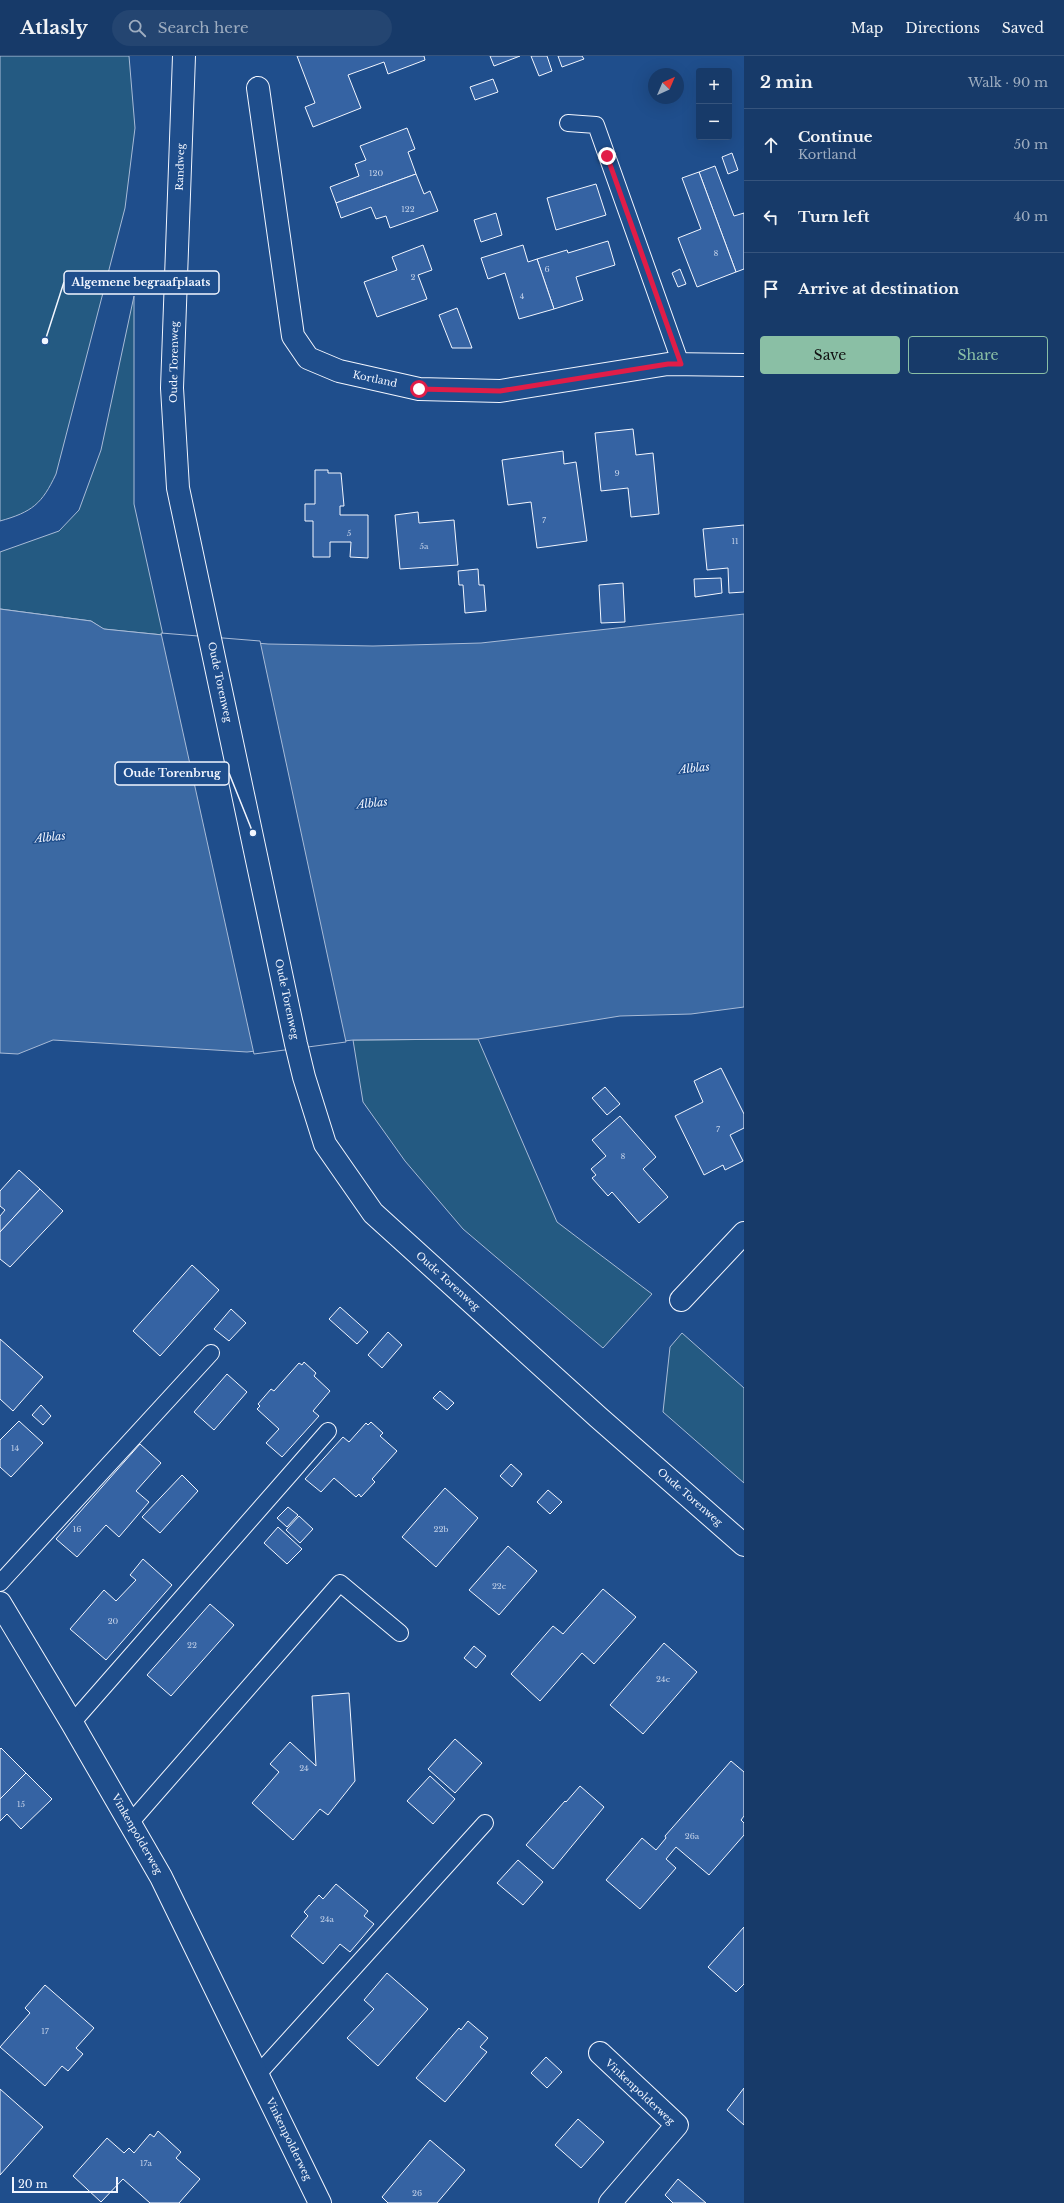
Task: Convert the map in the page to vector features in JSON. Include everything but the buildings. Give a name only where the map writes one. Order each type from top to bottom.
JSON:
[{"type":"street","name":"Randweg","points":[[176,278],[184,56]]},
{"type":"street","name":"Kortland","points":[[258,88],[293,336],[308,358],[339,371],[419,389],[500,391],[668,364],[744,365]]},
{"type":"street","name":"Oude Torenweg","points":[[176,278],[172,388],[178,488],[304,1077],[325,1144],[373,1213],[598,1417],[744,1545]]},
{"type":"street","points":[[681,1300],[744,1233]]},
{"type":"street","name":"Vinkenpolderweg","points":[[0,1603],[72,1723],[161,1877],[320,2203]]},
{"type":"street","name":"Vinkenpolderweg","points":[[600,2053],[677,2125],[610,2203]]},
{"type":"lane","points":[[568,123],[596,125],[681,364]]},
{"type":"lane","points":[[0,1583],[211,1353]]},
{"type":"lane","points":[[72,1723],[328,1431]]},
{"type":"lane","points":[[130,1822],[340,1583],[400,1633]]},
{"type":"lane","points":[[258,2074],[485,1823]]},
{"type":"shaded area","points":[[0,56],[129,56],[135,128],[125,208],[56,474],[41,500],[28,510],[11,518],[0,521]]},
{"type":"shaded area","points":[[134,296],[134,504],[163,635],[103,629],[91,621],[0,609],[0,552],[59,531],[79,510],[101,450]]},
{"type":"shaded area","points":[[478,1039],[557,1222],[652,1294],[603,1348],[463,1229],[405,1161],[363,1102],[353,1040]]},
{"type":"shaded area","points":[[682,1333],[744,1388],[744,1483],[663,1412],[670,1347]]},
{"type":"water","name":"Alblas","points":[[0,609],[91,621],[104,629],[163,635],[268,644],[373,646],[481,643],[744,614],[744,1007],[691,1014],[620,1016],[478,1039],[353,1040],[247,1052],[53,1040],[18,1054],[0,1053]]},
{"type":"pier","points":[[161,633],[260,641],[346,1042],[254,1054]]},
{"type":"place","name":"Algemene begraafplaats","points":[[45,341]]},
{"type":"place","name":"Oude Torenbrug","points":[[253,833]]},
{"type":"route","points":[[419,389],[500,391],[668,364],[681,364],[607,156]]}]
